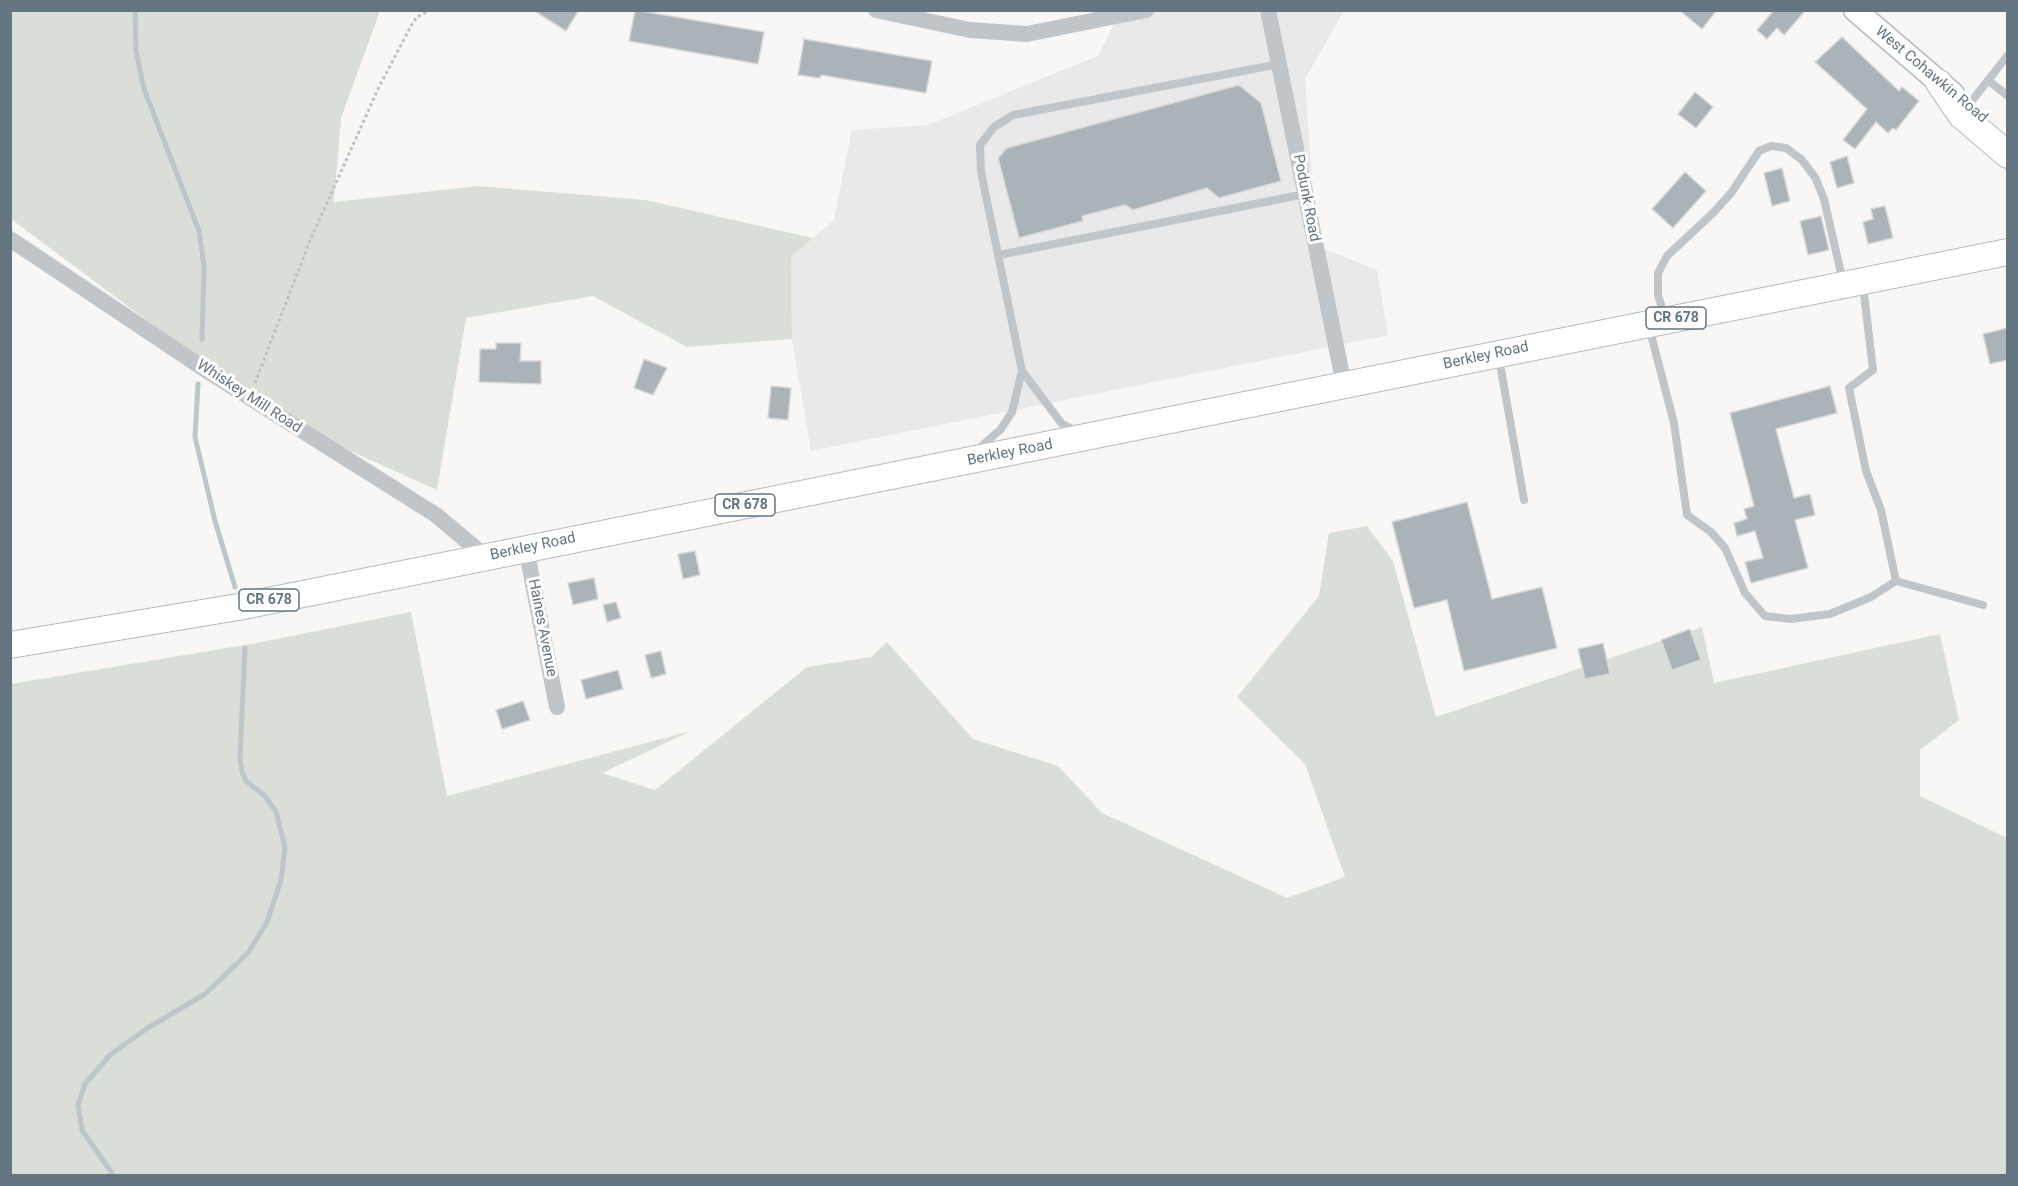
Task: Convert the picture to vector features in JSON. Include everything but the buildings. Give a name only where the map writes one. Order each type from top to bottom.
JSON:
[{"type":"main road","name":"West Cohawkin Road","points":[[1855,10],[1939,83]]},
{"type":"main road","points":[[1939,83],[1965,111],[2005,145]]},
{"type":"main road","points":[[1891,276],[1926,255],[2007,238]]},
{"type":"main road","name":"Berkley Road","points":[[10,645],[238,607],[2007,252]]},
{"type":"street","points":[[876,10],[924,15],[970,30],[1027,34],[1075,21],[1146,10]]},
{"type":"street","name":"Podunk Road","points":[[1268,10],[1344,385]]},
{"type":"street","name":"Whiskey Mill Road","points":[[10,239],[249,397],[436,516],[486,557]]},
{"type":"street","name":"Haines Avenue","points":[[526,548],[557,707]]},
{"type":"lane","points":[[1965,111],[2007,56]]},
{"type":"lane","points":[[965,462],[1001,429],[1006,421],[1015,402],[1022,370],[981,172],[980,145],[994,127],[1013,116],[1279,64]]},
{"type":"lane","points":[[1989,81],[2007,96]]},
{"type":"lane","points":[[1896,581],[1881,510],[1866,471],[1849,388],[1873,370],[1853,283],[1815,177],[1801,159],[1786,148],[1771,146],[1759,151],[1719,207],[1667,256],[1658,273],[1656,322],[1687,515],[1710,532],[1725,548],[1745,593],[1765,616],[1791,619],[1830,614],[1871,597],[1896,581],[1983,605]]},
{"type":"lane","points":[[999,255],[1305,194]]},
{"type":"lane","points":[[1498,354],[1524,500]]},
{"type":"lane","points":[[1022,370],[1062,424],[1090,437]]},
{"type":"path","points":[[249,397],[309,243],[379,87],[412,24],[417,17],[429,10]]},
{"type":"shaded area","points":[[10,11],[380,11],[341,118],[334,202],[478,186],[645,200],[813,238],[791,257],[792,339],[687,347],[593,296],[466,318],[437,490],[279,419],[11,219]]},
{"type":"shaded area","points":[[1121,11],[1344,11],[1305,79],[1317,246],[1377,270],[1388,335],[811,451],[792,339],[791,257],[834,220],[852,130],[928,125],[1098,56]]},
{"type":"shaded area","points":[[1367,526],[1393,561],[1436,717],[1702,627],[1714,683],[1940,634],[1959,720],[1920,750],[1920,796],[2007,838],[2007,1175],[11,1176],[11,684],[257,643],[411,612],[447,796],[691,731],[602,773],[655,790],[807,667],[871,657],[887,642],[973,739],[1058,766],[1102,813],[1287,898],[1345,877],[1305,764],[1237,697],[1319,596],[1329,533]]},
{"type":"waterway","points":[[135,10],[136,51],[144,89],[199,231],[204,266],[202,339]]},
{"type":"waterway","points":[[198,384],[195,437],[215,521],[235,587]]},
{"type":"waterway","points":[[114,1176],[82,1130],[78,1105],[85,1084],[110,1055],[146,1029],[205,994],[248,953],[267,922],[281,880],[285,847],[276,812],[265,796],[246,781],[242,772],[240,758],[245,648]]}]
